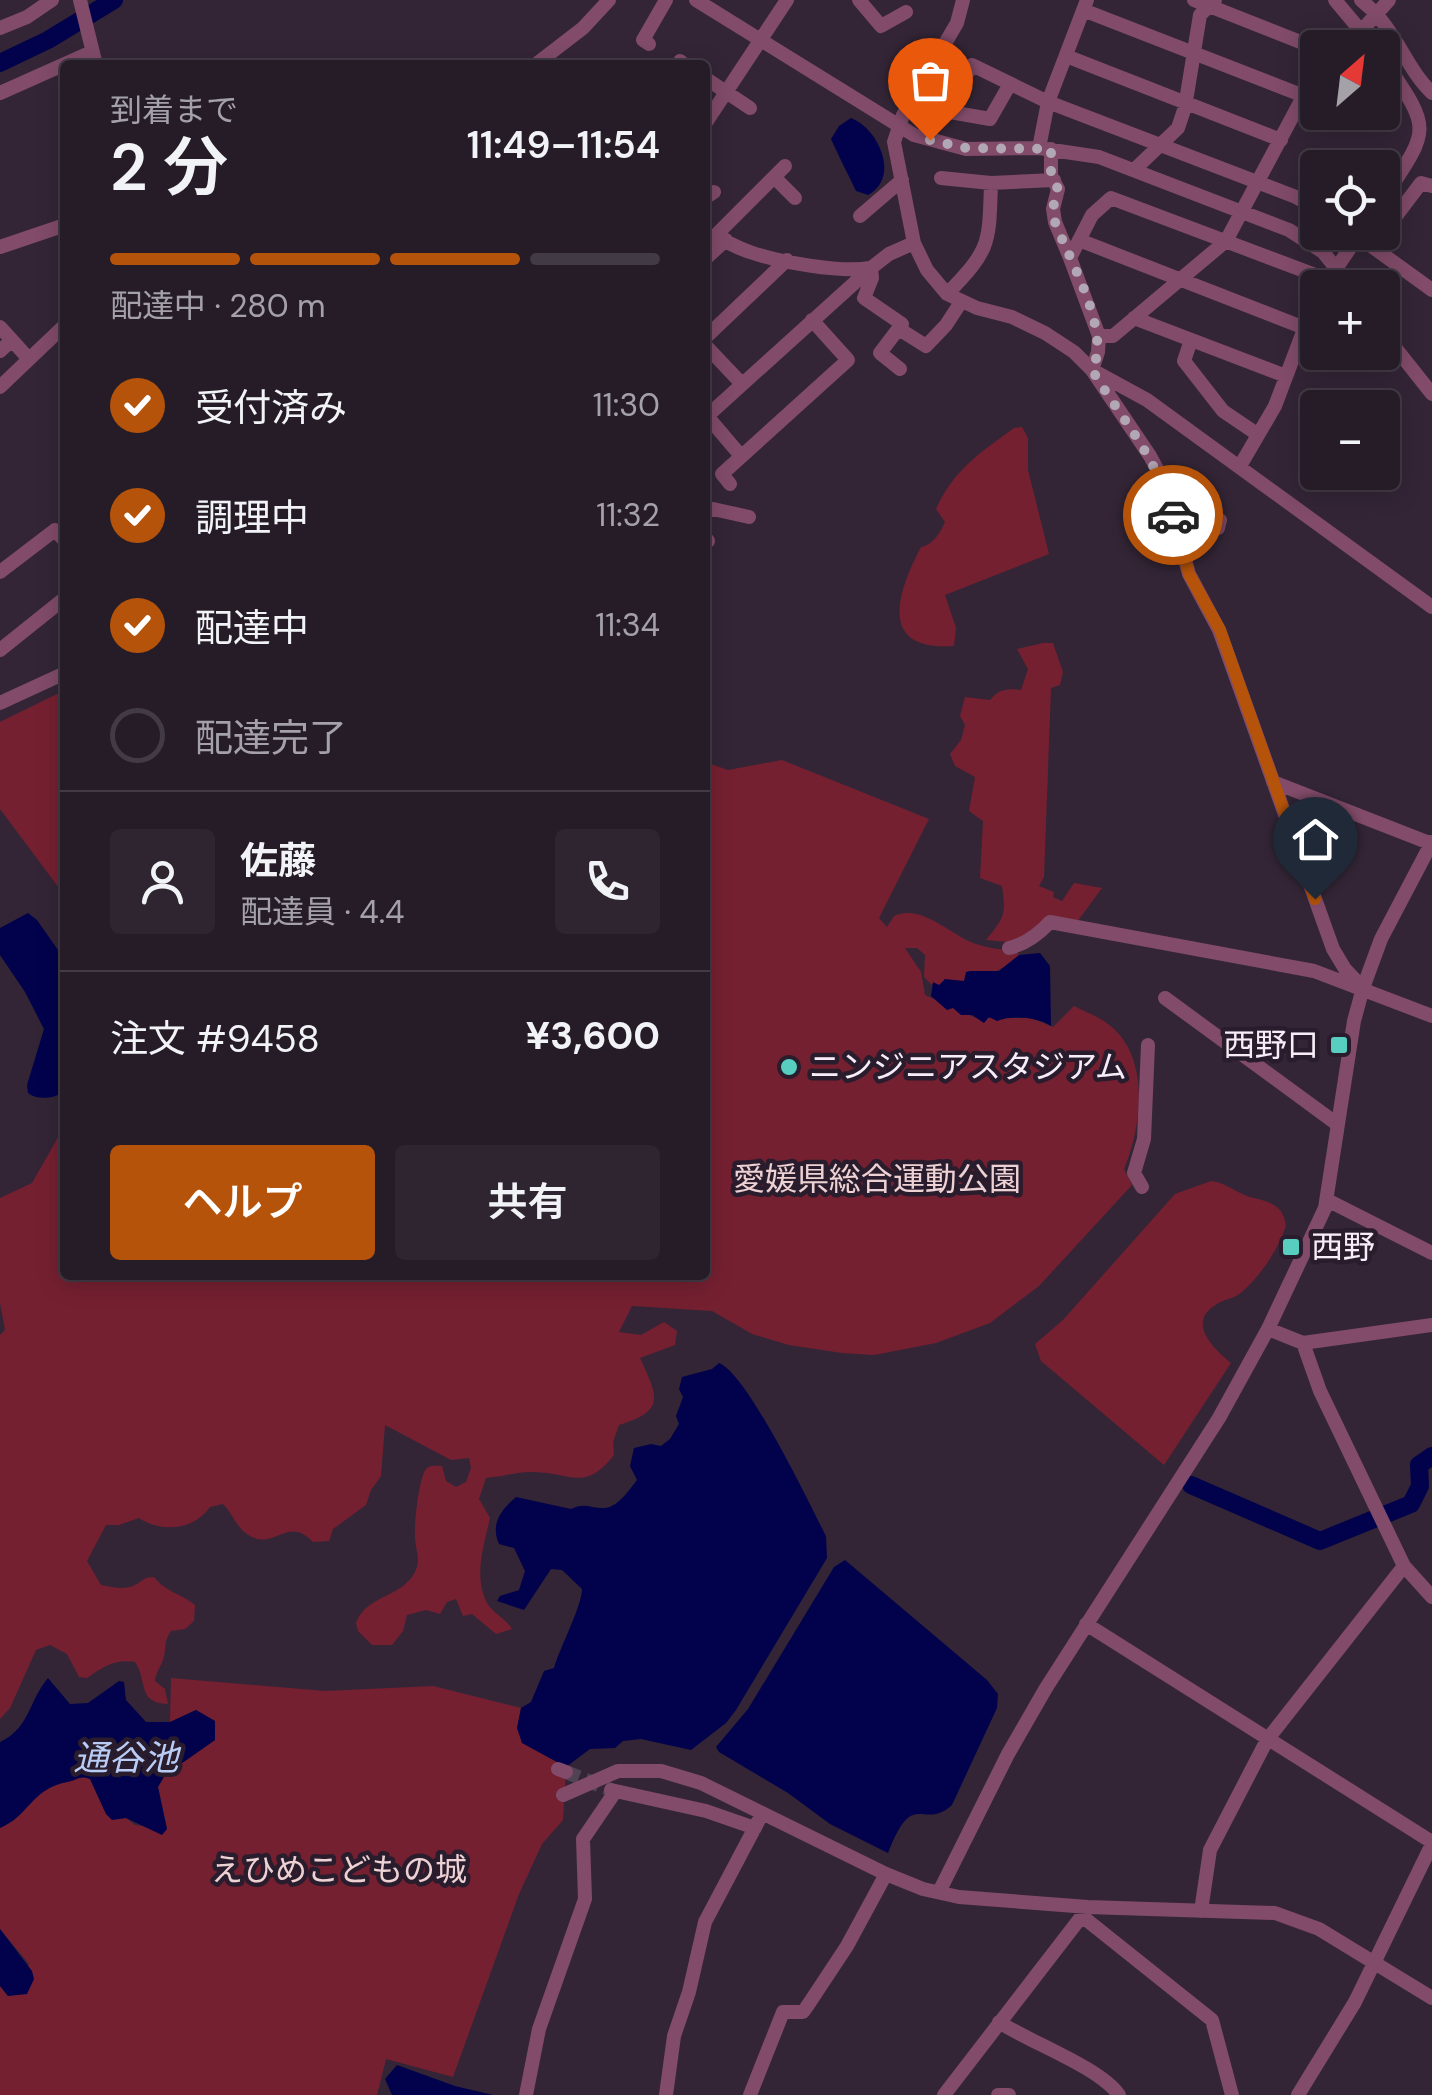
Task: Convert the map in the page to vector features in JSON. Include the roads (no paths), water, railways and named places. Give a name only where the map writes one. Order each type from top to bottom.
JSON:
[{"type":"street","points":[[0,28],[27,17],[52,0]]},
{"type":"street","points":[[80,0],[93,54]]},
{"type":"street","points":[[541,60],[582,28],[609,0]]},
{"type":"street","points":[[649,44],[643,40],[666,0]]},
{"type":"street","points":[[696,0],[914,135],[966,148],[1082,152],[1306,240],[1320,270]]},
{"type":"street","points":[[718,14],[726,0]]},
{"type":"street","points":[[710,117],[788,0]]},
{"type":"street","points":[[859,0],[881,26],[906,12]]},
{"type":"street","points":[[963,0],[957,23],[894,142],[914,243],[928,270],[954,298],[1012,317],[1074,352],[1092,370],[1163,480],[1189,574],[1220,630],[1333,948],[1345,970],[1363,988]]},
{"type":"street","points":[[1194,0],[1212,3],[1300,40]]},
{"type":"street","points":[[1335,0],[1362,29],[1390,0]]},
{"type":"street","points":[[1134,170],[1178,128],[1200,15],[1212,3]]},
{"type":"street","points":[[1092,370],[1098,336],[1055,222],[1053,210],[1058,189],[1045,148],[1048,102],[1085,5],[1300,94]]},
{"type":"street","points":[[1371,9],[1402,46],[1418,79],[1432,94]]},
{"type":"street","points":[[1066,56],[1281,140]]},
{"type":"street","points":[[1010,84],[990,118],[950,112],[948,107],[972,65],[1048,102],[1300,200]]},
{"type":"street","points":[[0,93],[60,68]]},
{"type":"street","points":[[710,81],[750,108]]},
{"type":"street","points":[[1400,82],[1424,123],[1415,154],[1400,175]]},
{"type":"street","points":[[1098,336],[1114,336],[1226,241],[1300,104]]},
{"type":"street","points":[[1415,154],[1432,150]]},
{"type":"street","points":[[786,166],[715,237],[749,252],[788,260],[853,271],[871,268]]},
{"type":"street","points":[[774,177],[795,198]]},
{"type":"street","points":[[941,178],[990,183],[1054,180]]},
{"type":"street","points":[[860,216],[867,206],[876,204],[902,180]]},
{"type":"street","points":[[899,329],[926,346],[946,325],[954,298],[984,254],[990,183]]},
{"type":"street","points":[[1400,210],[1421,183],[1432,186]]},
{"type":"street","points":[[1070,258],[1092,215],[1111,198],[1300,272]]},
{"type":"street","points":[[0,247],[60,227]]},
{"type":"street","points":[[1079,240],[1300,326]]},
{"type":"street","points":[[710,411],[871,268],[889,254],[914,243]]},
{"type":"street","points":[[1378,250],[1432,290]]},
{"type":"street","points":[[710,336],[788,260]]},
{"type":"street","points":[[871,268],[872,278],[864,298],[902,324],[880,354],[900,369]]},
{"type":"street","points":[[1134,318],[1286,376]]},
{"type":"street","points":[[730,484],[722,474],[848,360],[812,320]]},
{"type":"street","points":[[0,327],[6,345],[30,358]]},
{"type":"street","points":[[3,378],[60,329]]},
{"type":"street","points":[[1240,466],[1275,406],[1300,333]]},
{"type":"street","points":[[1191,340],[1184,361],[1223,411],[1258,434]]},
{"type":"street","points":[[710,347],[742,384]]},
{"type":"street","points":[[1400,351],[1426,379],[1432,394]]},
{"type":"street","points":[[1092,370],[1148,400],[1432,607]]},
{"type":"street","points":[[710,418],[741,456]]},
{"type":"street","points":[[710,511],[750,517]]},
{"type":"street","points":[[1178,532],[1198,526],[1218,528]]},
{"type":"street","points":[[0,572],[56,530],[60,535]]},
{"type":"street","points":[[1,647],[60,602]]},
{"type":"street","points":[[0,703],[60,676]]},
{"type":"street","points":[[939,1892],[1008,1754],[1086,1624],[1219,1418],[1268,1328],[1326,1204],[1354,1021],[1363,988],[1381,939],[1432,844],[1274,782]]},
{"type":"street","points":[[1009,948],[1030,940],[1050,922],[1314,971],[1432,1016]]},
{"type":"street","points":[[1165,998],[1337,1124]]},
{"type":"street","points":[[1142,1187],[1134,1173],[1144,1140],[1148,1045]]},
{"type":"street","points":[[1326,1204],[1432,1253]]},
{"type":"street","points":[[1268,1328],[1302,1344],[1432,1326]]},
{"type":"street","points":[[1302,1344],[1320,1391],[1404,1566],[1432,1598]]},
{"type":"street","points":[[1201,1911],[1210,1850],[1267,1740],[1404,1566]]},
{"type":"street","points":[[1086,1624],[1432,1843],[1354,2002],[1298,2095]]},
{"type":"street","points":[[563,1795],[618,1771],[648,1769],[700,1783],[759,1821],[911,1885],[939,1892],[1085,1912],[1275,1913],[1319,1930],[1432,1998]]},
{"type":"street","points":[[526,2095],[539,2030],[585,1899],[583,1839],[613,1791],[759,1821]]},
{"type":"street","points":[[666,2095],[674,2036],[705,1922],[759,1821]]},
{"type":"street","points":[[750,2095],[783,2012],[802,2012],[808,2006],[847,1946],[886,1874]]},
{"type":"street","points":[[944,2095],[1085,1912]]},
{"type":"street","points":[[1085,1912],[1212,2020],[1232,2095]]},
{"type":"street","points":[[999,2022],[1093,2073],[1118,2095]]},
{"type":"street","points":[[998,2095],[1009,2095]]},
{"type":"water","points":[[851,118],[870,132],[882,154],[883,177],[868,195],[856,191],[831,139],[839,126]]},
{"type":"water","points":[[28,913],[60,953],[60,1094],[56,1096],[36,1097],[28,1093],[44,1029],[0,955],[0,928]]},
{"type":"water","points":[[1040,953],[1050,966],[1051,1026],[1024,1018],[997,1021],[989,1017],[984,1023],[953,1008],[947,1010],[931,996],[933,982],[939,985],[945,979],[964,981],[966,972],[999,971],[1019,955]]},
{"type":"water","points":[[719,1363],[745,1390],[777,1441],[826,1536],[827,1558],[726,1723],[691,1750],[641,1739],[623,1741],[615,1748],[590,1749],[566,1767],[522,1743],[517,1728],[521,1708],[531,1702],[544,1671],[554,1668],[582,1589],[562,1570],[551,1569],[524,1610],[497,1601],[500,1596],[519,1590],[525,1571],[514,1548],[499,1544],[499,1518],[516,1497],[571,1509],[614,1504],[637,1480],[630,1466],[634,1448],[661,1446],[679,1424],[676,1416],[683,1397],[679,1389],[682,1377],[712,1369]]},
{"type":"water","points":[[845,1560],[987,1680],[998,1694],[997,1708],[952,1805],[942,1812],[912,1815],[897,1833],[888,1853],[830,1824],[716,1747],[748,1709],[834,1567]]},
{"type":"water","name":"通谷池","points":[[48,1678],[70,1704],[88,1703],[119,1681],[124,1682],[126,1700],[146,1722],[170,1722],[196,1710],[215,1721],[215,1740],[165,1775],[158,1787],[167,1829],[162,1835],[126,1818],[112,1820],[90,1779],[83,1778],[45,1790],[18,1817],[0,1828],[0,1742],[23,1721]]},
{"type":"water","points":[[0,1929],[32,1971],[34,1979],[27,1994],[8,1996],[0,1986]]},
{"type":"water","points":[[397,2065],[493,2095],[392,2095],[385,2079]]},
{"type":"waterway","points":[[0,63],[48,40],[114,0]]},
{"type":"waterway","points":[[1191,1485],[1320,1541],[1411,1504],[1420,1486],[1419,1465],[1432,1456]]},
{"type":"tunnel","points":[[566,1772],[611,1790]]},
{"type":"place","name":"西野口","points":[[1339,1045]]},
{"type":"place","name":"ニンジニアスタジアム","points":[[789,1067]]},
{"type":"place","name":"西野","points":[[1291,1247]]},
{"type":"park label","name":"愛媛県総合運動公園","points":[[877,1179]]},
{"type":"park label","name":"えひめこどもの城","points":[[339,1870]]}]
